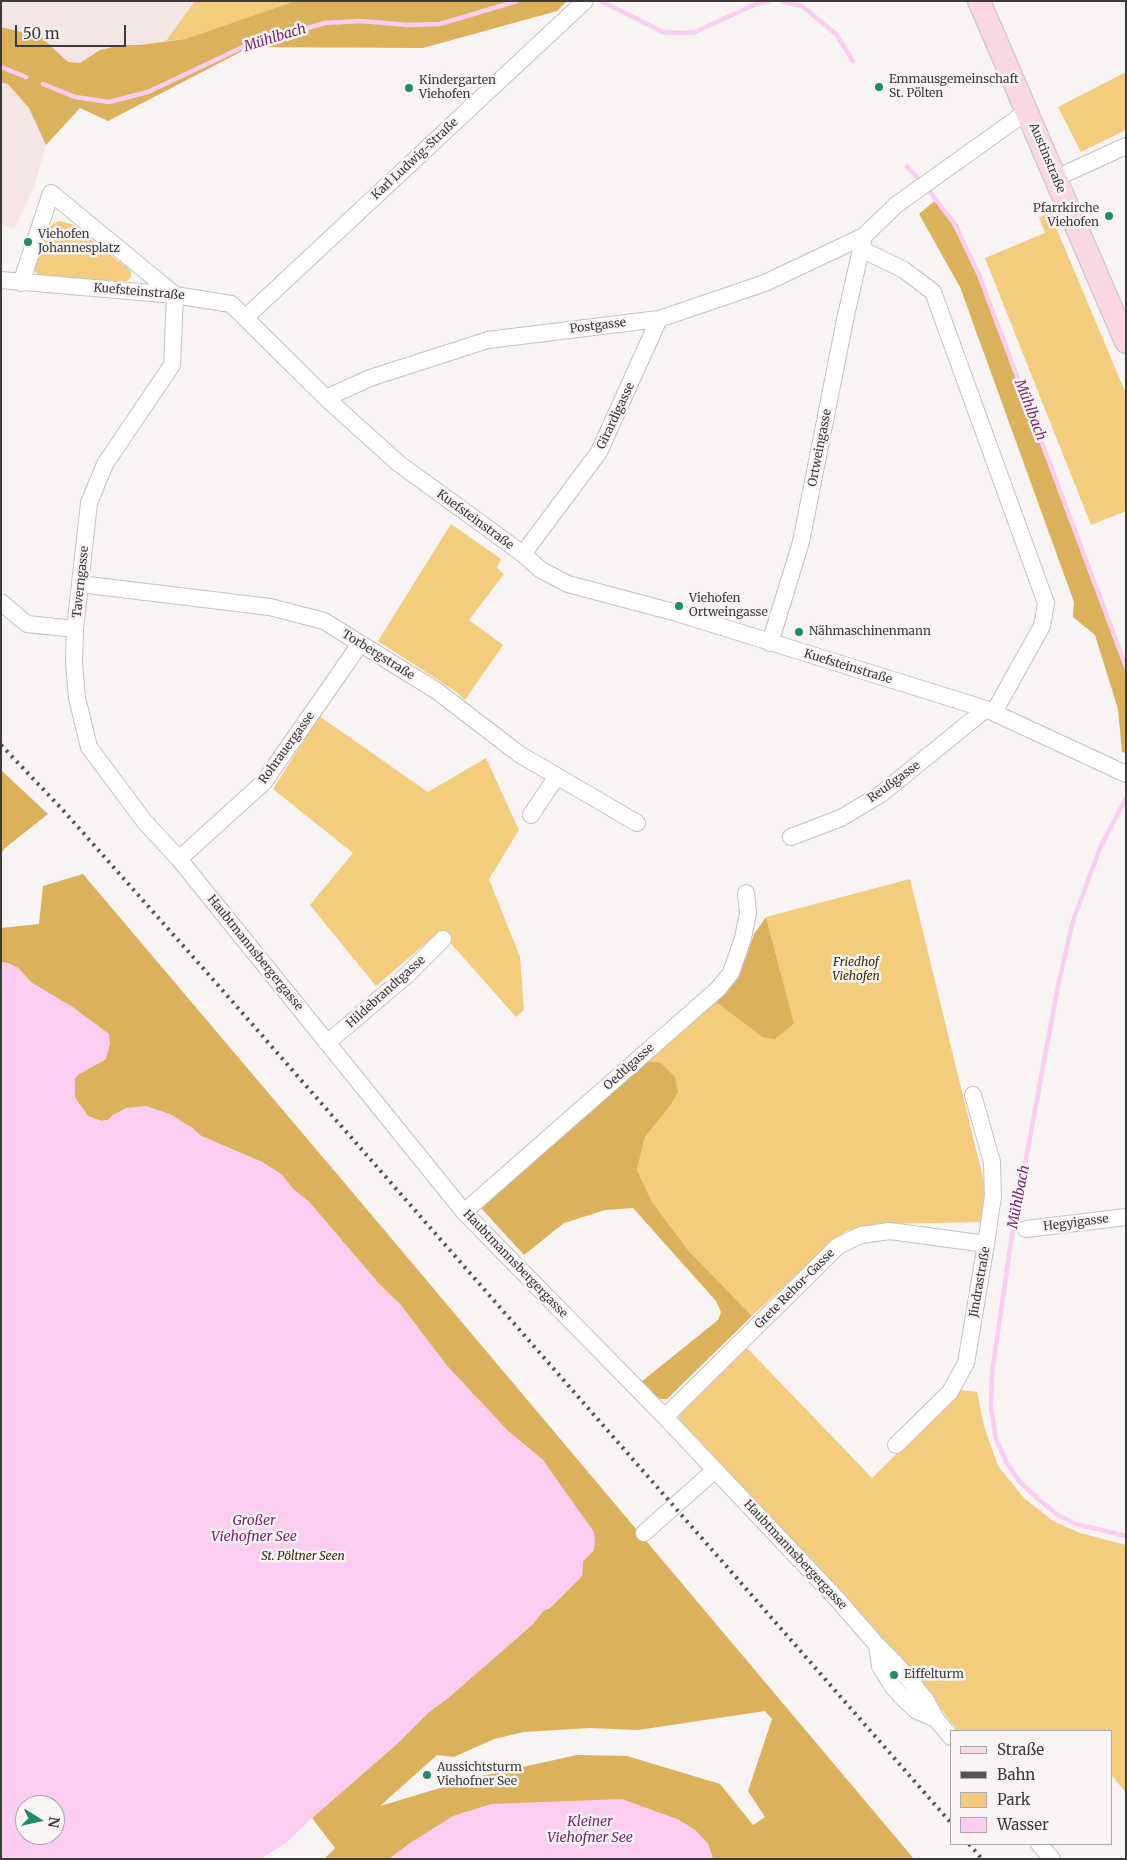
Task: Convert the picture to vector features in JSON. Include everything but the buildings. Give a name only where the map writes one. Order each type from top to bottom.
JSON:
[{"type":"main road","name":"Austinstraße","points":[[979,1],[1126,342]]},
{"type":"street","name":"Karl Ludwig-Straße","points":[[246,318],[584,2]]},
{"type":"street","points":[[990,711],[1042,626],[1046,603],[933,292],[904,270],[862,243],[896,205],[1027,110]]},
{"type":"street","points":[[1056,178],[1126,146]]},
{"type":"street","points":[[21,283],[51,193],[175,295]]},
{"type":"street","name":"Postgasse","points":[[326,398],[370,378],[488,340],[659,318],[765,283],[862,243]]},
{"type":"street","name":"Ortweingasse","points":[[770,643],[801,542],[862,243]]},
{"type":"street","name":"Kuefsteinstraße","points":[[1,280],[175,295],[227,302],[246,318],[326,398],[398,463],[523,554],[541,570],[568,584],[677,613],[990,711],[1123,772]]},
{"type":"street","name":"Taverngasse","points":[[175,295],[172,365],[105,464],[89,503],[75,629],[74,663],[77,698],[90,746],[144,821],[178,860]]},
{"type":"street","name":"Girardigasse","points":[[523,554],[599,452],[659,318]]},
{"type":"street","name":"Torbergstraße","points":[[80,584],[270,607],[324,621],[437,691],[519,754],[637,823]]},
{"type":"street","points":[[1,602],[27,624],[75,629]]},
{"type":"street","name":"Rohrauergasse","points":[[178,860],[264,782],[360,644]]},
{"type":"street","name":"Reußgasse","points":[[791,836],[841,818],[881,794],[990,711]]},
{"type":"street","points":[[531,816],[557,776]]},
{"type":"street","name":"Haubtmannsbergergasse","points":[[178,860],[464,1212],[665,1417],[837,1598],[877,1645],[880,1666],[893,1687],[918,1711],[936,1719],[950,1735]]},
{"type":"street","name":"Oedtlgasse","points":[[464,1212],[718,989],[730,973],[740,946],[748,913],[746,894]]},
{"type":"street","name":"Hildebrandtgasse","points":[[327,1043],[406,976],[443,938]]},
{"type":"street","name":"Jindrastraße","points":[[896,1444],[950,1392],[966,1363],[992,1196],[992,1170],[973,1095]]},
{"type":"street","name":"Hegyigasse","points":[[1026,1228],[1126,1217]]},
{"type":"street","name":"Grete Rehor-Gasse","points":[[665,1417],[838,1246],[861,1235],[890,1231],[986,1244]]},
{"type":"street","points":[[644,1533],[715,1470]]},
{"type":"street","points":[[1040,1845],[1052,1859]]},
{"type":"shaded area","points":[[1,1],[195,1],[192,8],[166,41],[122,89],[80,108],[46,145],[34,187],[14,229],[1,224]]},
{"type":"shaded area","points":[[295,1],[567,1],[557,11],[423,48],[250,47],[108,121],[80,108],[46,145],[29,108],[8,84],[1,82],[1,27],[41,37],[68,62],[80,63],[100,50],[122,45],[140,45],[185,39]]},
{"type":"shaded area","points":[[937,199],[958,225],[1126,667],[1126,753],[1122,752],[1118,709],[1095,635],[1073,617],[1074,602],[960,287],[919,214]]},
{"type":"shaded area","points":[[1,770],[48,814],[5,848],[1,854]]},
{"type":"shaded area","points":[[83,874],[914,1859],[713,1859],[708,1844],[695,1830],[677,1819],[413,1841],[389,1859],[324,1859],[335,1848],[312,1818],[398,1743],[429,1712],[448,1698],[533,1624],[543,1611],[550,1608],[579,1579],[582,1575],[583,1561],[594,1550],[543,1460],[508,1431],[447,1366],[400,1304],[380,1285],[309,1202],[293,1189],[282,1175],[262,1162],[201,1136],[191,1127],[113,1115],[108,1120],[101,1121],[88,1116],[75,1098],[75,1078],[106,1059],[74,1008],[32,983],[18,968],[1,962],[1,928],[39,924],[43,886]],"holes":[[[765,1711],[772,1719],[748,1791],[765,1817],[753,1825],[720,1784],[627,1756],[577,1755],[477,1777],[380,1806],[437,1755],[454,1757],[494,1739],[524,1732],[590,1728],[638,1730]]]},
{"type":"shaded area","points":[[766,917],[794,1024],[775,1039],[762,1037],[716,1002],[735,978],[746,958],[754,934]]},
{"type":"shaded area","points":[[644,1061],[661,1063],[675,1077],[678,1092],[670,1106],[645,1137],[637,1170],[652,1202],[688,1250],[752,1316],[667,1399],[658,1399],[641,1382],[718,1320],[721,1312],[716,1301],[633,1208],[605,1210],[564,1223],[524,1255],[480,1207]]},
{"type":"green space","points":[[195,1],[295,1],[185,39],[166,41]]},
{"type":"green space","points":[[1126,72],[1126,130],[1081,152],[1058,107]]},
{"type":"green space","points":[[1050,213],[1126,394],[1126,511],[1091,525],[985,258],[1045,233],[1039,217]]},
{"type":"green space","points":[[59,221],[72,224],[131,271],[131,277],[127,281],[115,282],[41,276],[35,272],[33,261],[43,236],[50,226]]},
{"type":"green space","points":[[451,524],[501,559],[497,568],[504,574],[469,620],[503,645],[465,700],[455,691],[378,641]]},
{"type":"green space","points":[[319,716],[428,792],[486,758],[519,830],[489,879],[520,957],[524,1010],[516,1017],[440,931],[376,986],[310,905],[353,853],[273,789]]},
{"type":"green space","name":"Friedhof Viehofen","points":[[910,879],[985,1186],[982,1222],[884,1224],[846,1231],[752,1316],[688,1250],[652,1202],[637,1170],[645,1137],[670,1106],[644,1061],[716,1002],[762,1037],[794,1025],[766,917]]},
{"type":"green space","points":[[746,1347],[872,1478],[961,1390],[977,1392],[984,1426],[998,1466],[1024,1498],[1053,1521],[1080,1533],[1126,1545],[1126,1793],[1112,1775],[1112,1730],[957,1730],[904,1661],[679,1419],[681,1407]]},
{"type":"water","name":"Großer Viehofner See","points":[[1,962],[9,963],[18,968],[32,983],[74,1008],[109,1034],[110,1044],[106,1059],[75,1078],[75,1098],[88,1116],[101,1121],[108,1120],[126,1108],[146,1106],[170,1114],[191,1127],[201,1136],[262,1162],[282,1175],[293,1189],[309,1202],[380,1285],[400,1304],[447,1366],[508,1431],[543,1460],[594,1532],[594,1550],[583,1561],[582,1575],[579,1579],[549,1608],[543,1611],[533,1624],[448,1698],[429,1712],[398,1743],[286,1843],[260,1859],[1,1859]]},
{"type":"water","name":"Kleiner Viehofner See","points":[[622,1799],[677,1819],[695,1830],[708,1844],[713,1859],[389,1859],[413,1841],[453,1816],[491,1804]]},
{"type":"waterway","name":"Mühlbach","points":[[43,84],[75,97],[109,102],[148,92],[247,45],[325,23],[361,21],[408,25],[440,24],[517,1]]},
{"type":"waterway","name":"Mühlbach","points":[[601,1],[663,32],[681,33],[695,32],[756,4],[769,1]]},
{"type":"waterway","name":"Mühlbach","points":[[783,1],[802,6],[836,34],[853,61]]},
{"type":"waterway","name":"Mühlbach","points":[[1,67],[26,77]]},
{"type":"waterway","name":"Mühlbach","points":[[907,167],[922,182]]},
{"type":"waterway","name":"Mühlbach","points":[[927,188],[955,225],[979,275],[1126,667]]},
{"type":"waterway","name":"Mühlbach","points":[[1126,798],[1100,848],[1072,924],[1057,991],[1012,1235],[992,1373],[991,1408],[996,1439],[1006,1462],[1019,1481],[1039,1500],[1058,1515],[1076,1524],[1126,1536]]},
{"type":"railway","points":[[1,745],[62,809],[217,984],[950,1822]]},
{"type":"railway","points":[[970,1845],[982,1859]]},
{"type":"place","name":"Emmausgemeinschaft St. Pölten","points":[[879,87]]},
{"type":"place","name":"Kindergarten Viehofen","points":[[409,88]]},
{"type":"place","name":"Pfarrkirche Viehofen","points":[[1109,216]]},
{"type":"place","name":"Viehofen Johannesplatz","points":[[28,242]]},
{"type":"place","name":"Viehofen Ortweingasse","points":[[679,606]]},
{"type":"place","name":"Nähmaschinenmann","points":[[799,632]]},
{"type":"place","name":"Eiffelturm","points":[[894,1675]]},
{"type":"place","name":"Aussichtsturm Viehofner See","points":[[427,1775]]},
{"type":"park label","name":"St. Pöltner Seen","points":[[303,1557]]}]
